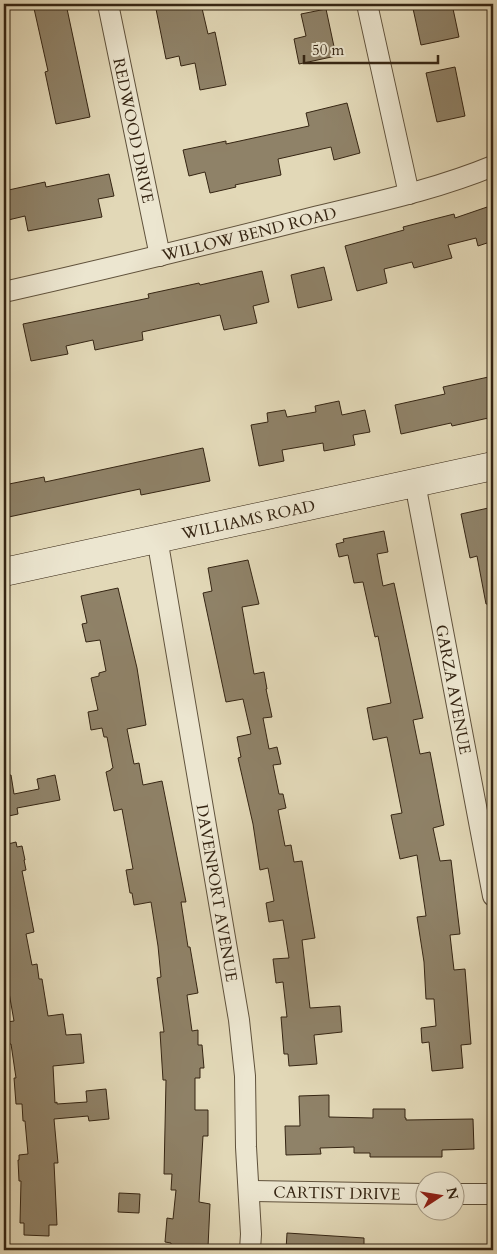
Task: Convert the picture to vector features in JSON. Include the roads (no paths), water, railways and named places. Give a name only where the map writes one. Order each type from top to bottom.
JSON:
[{"type":"street","name":"REDWOOD DRIVE","points":[[108,4],[160,256]]},
{"type":"street","points":[[368,4],[409,194]]},
{"type":"street","name":"WILLOW BEND ROAD","points":[[4,292],[366,206],[493,166]]},
{"type":"street","name":"WILLIAMS ROAD","points":[[4,572],[493,466]]},
{"type":"street","name":"GARZA AVENUE","points":[[415,483],[493,896]]},
{"type":"street","name":"DAVENPORT AVENUE","points":[[157,538],[239,1020],[245,1076],[250,1250]]},
{"type":"street","name":"CARTIST DRIVE","points":[[249,1192],[414,1194]]},
{"type":"street","points":[[464,1194],[493,1194]]}]
